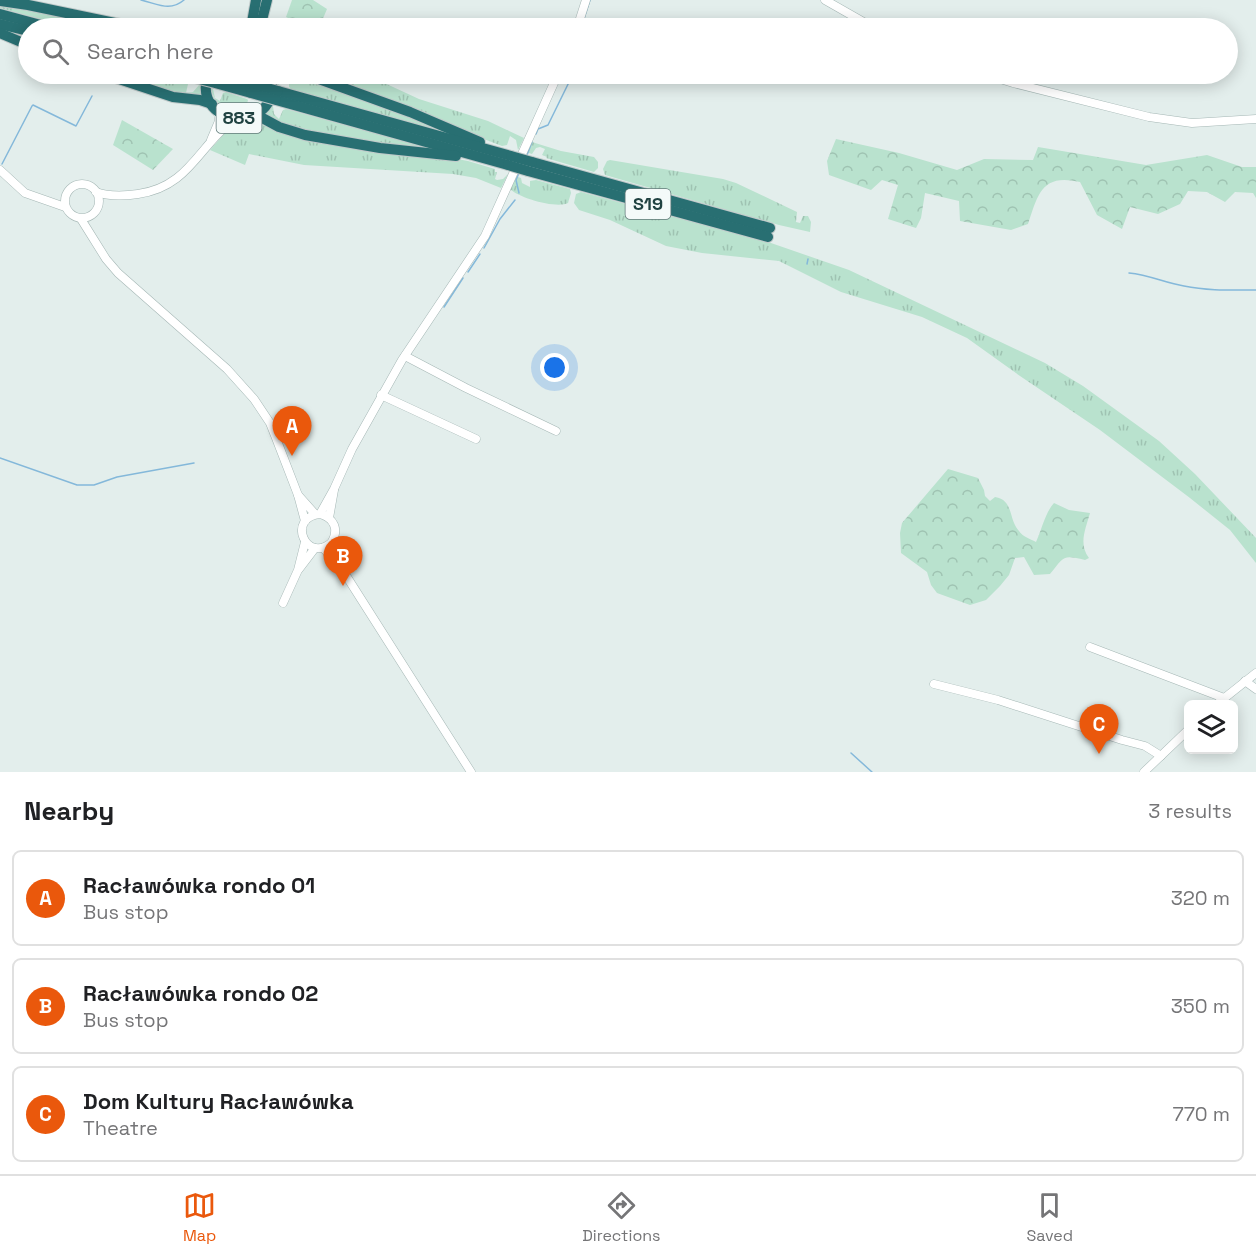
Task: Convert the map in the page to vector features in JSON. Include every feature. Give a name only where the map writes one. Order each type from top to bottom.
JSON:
[{"type":"highway","points":[[253,18],[256,0]]},
{"type":"highway","points":[[262,18],[267,0]]},
{"type":"highway","points":[[0,1],[91,18]]},
{"type":"highway","points":[[0,14],[18,19]]},
{"type":"highway","points":[[0,24],[18,29]]},
{"type":"highway","points":[[0,33],[18,41]]},
{"type":"highway","points":[[134,84],[173,97],[200,100],[215,108]]},
{"type":"highway","name":"883","points":[[209,84],[206,90],[215,108],[236,118],[255,114],[265,106],[272,84]]},
{"type":"highway","name":"S19","points":[[237,84],[769,232]]},
{"type":"highway","points":[[332,84],[423,117],[509,160]]},
{"type":"highway","name":"S19","points":[[277,96],[485,159],[509,160]]},
{"type":"highway","points":[[255,114],[305,135],[380,148],[485,159]]},
{"type":"street","points":[[580,18],[586,0]]},
{"type":"street","points":[[825,0],[856,18]]},
{"type":"street","points":[[305,521],[317,514],[334,489],[381,395],[477,250],[553,84]]},
{"type":"street","points":[[1017,84],[1149,117],[1192,123],[1256,119]]},
{"type":"street","points":[[211,142],[219,122],[215,108]]},
{"type":"street","points":[[50,202],[65,195],[77,184],[87,185],[96,192],[119,196],[147,193],[171,184],[193,166],[211,142],[236,118]]},
{"type":"street","points":[[0,170],[25,193],[65,207],[71,215],[81,219],[106,259],[118,273],[246,388],[270,423],[298,495],[305,521],[302,533],[305,542],[298,570],[283,603]]},
{"type":"street","points":[[96,192],[99,205]]},
{"type":"street","points":[[65,195],[65,207]]},
{"type":"street","points":[[81,219],[91,216],[99,205],[119,196]]},
{"type":"street","points":[[91,216],[95,240]]},
{"type":"street","points":[[405,356],[556,431]]},
{"type":"street","points":[[381,395],[476,439]]},
{"type":"street","points":[[329,518],[334,489]]},
{"type":"street","points":[[298,495],[317,514],[329,518],[335,526],[332,542],[340,566],[471,772]]},
{"type":"street","points":[[305,542],[319,548],[340,566]]},
{"type":"street","points":[[298,570],[319,548],[332,542]]},
{"type":"street","points":[[1090,647],[1224,698],[1256,673]]},
{"type":"street","points":[[1245,681],[1256,688]]},
{"type":"street","points":[[934,684],[998,700],[1145,746],[1161,756]]},
{"type":"street","points":[[1144,772],[1184,734]]},
{"type":"green space","points":[[292,0],[313,0],[327,9],[323,18],[286,17]]},
{"type":"green space","points":[[0,5],[67,18],[37,18],[0,8]]},
{"type":"green space","points":[[145,84],[188,84],[186,93],[193,92],[199,85],[202,86],[204,96],[183,96]]},
{"type":"green space","points":[[289,84],[326,84],[451,134],[291,89]]},
{"type":"green space","points":[[341,84],[387,84],[419,99],[488,121],[524,138],[518,150],[516,140],[510,136],[507,145],[502,146]]},
{"type":"green space","points":[[211,89],[213,89],[215,98],[220,101],[223,93],[226,92],[247,99],[246,108],[252,108],[258,102],[260,103],[254,109],[246,112],[231,111],[219,103],[214,97]]},
{"type":"green space","points":[[270,105],[273,106],[274,114],[279,119],[283,110],[286,109],[432,149],[380,145],[290,127],[264,114]]},
{"type":"green space","points":[[122,120],[173,149],[153,170],[113,145]]},
{"type":"green space","points":[[257,120],[268,124],[468,161],[495,169],[497,180],[503,179],[508,174],[501,188],[476,178],[453,174],[304,165],[249,154],[245,165],[210,150],[232,125]]},
{"type":"green space","points":[[836,139],[899,153],[957,170],[984,159],[1033,160],[1038,147],[1146,165],[1207,155],[1242,167],[1256,167],[1256,198],[1253,193],[1235,192],[1225,202],[1207,192],[1188,191],[1180,204],[1158,214],[1130,207],[1122,229],[1097,215],[1080,182],[1067,180],[1049,183],[1039,195],[1028,224],[1011,230],[960,221],[959,201],[925,193],[921,218],[916,228],[888,219],[898,185],[882,180],[871,190],[829,175],[827,161]]},
{"type":"green space","points":[[532,142],[561,151],[594,157],[598,162],[598,168],[594,172],[546,158],[542,155],[545,149],[540,147],[536,148],[532,154],[526,152]]},
{"type":"green space","points":[[610,160],[736,183],[797,212],[796,222],[800,223],[803,216],[808,216],[811,222],[810,232],[605,175],[603,169]]},
{"type":"green space","points":[[515,176],[521,178],[522,183],[530,187],[530,181],[536,180],[570,189],[568,203],[547,204],[515,192],[510,189]]},
{"type":"green space","points":[[581,192],[771,243],[849,270],[1045,363],[1083,386],[1159,441],[1195,474],[1256,538],[1256,563],[1230,530],[1190,498],[1100,430],[967,338],[922,317],[841,292],[779,261],[702,253],[666,246],[610,220],[579,210],[574,203],[576,194]]},
{"type":"green space","points":[[948,469],[978,478],[985,496],[990,501],[995,497],[1005,502],[1020,533],[1036,542],[1046,516],[1054,503],[1069,510],[1090,513],[1083,542],[1089,558],[1085,560],[1064,558],[1050,574],[1034,575],[1024,557],[1015,558],[1009,575],[1000,586],[986,600],[970,605],[937,593],[931,585],[927,572],[901,553],[900,533],[902,523]]},
{"type":"waterway","points":[[141,0],[169,6],[174,6],[184,0]]},
{"type":"waterway","points":[[584,18],[590,0]]},
{"type":"waterway","points":[[536,134],[538,129],[548,125],[568,84]]},
{"type":"waterway","points":[[2,164],[33,105],[76,126],[92,96]]},
{"type":"waterway","points":[[527,155],[532,142]]},
{"type":"waterway","points":[[519,173],[516,180],[519,193]]},
{"type":"waterway","points":[[484,248],[500,219],[515,200]]},
{"type":"waterway","points":[[468,272],[480,254]]},
{"type":"waterway","points":[[807,264],[808,259]]},
{"type":"waterway","points":[[1129,273],[1193,288],[1256,290]]},
{"type":"waterway","points":[[444,307],[463,278]]},
{"type":"waterway","points":[[0,458],[77,485],[94,485],[117,477],[194,463]]},
{"type":"waterway","points":[[851,753],[872,772]]},
{"type":"place","name":"Racławówka rondo 01","points":[[292,456]]},
{"type":"place","name":"Racławówka rondo 02","points":[[343,586]]},
{"type":"place","name":"Dom Kultury Racławówka","points":[[1099,754]]}]
